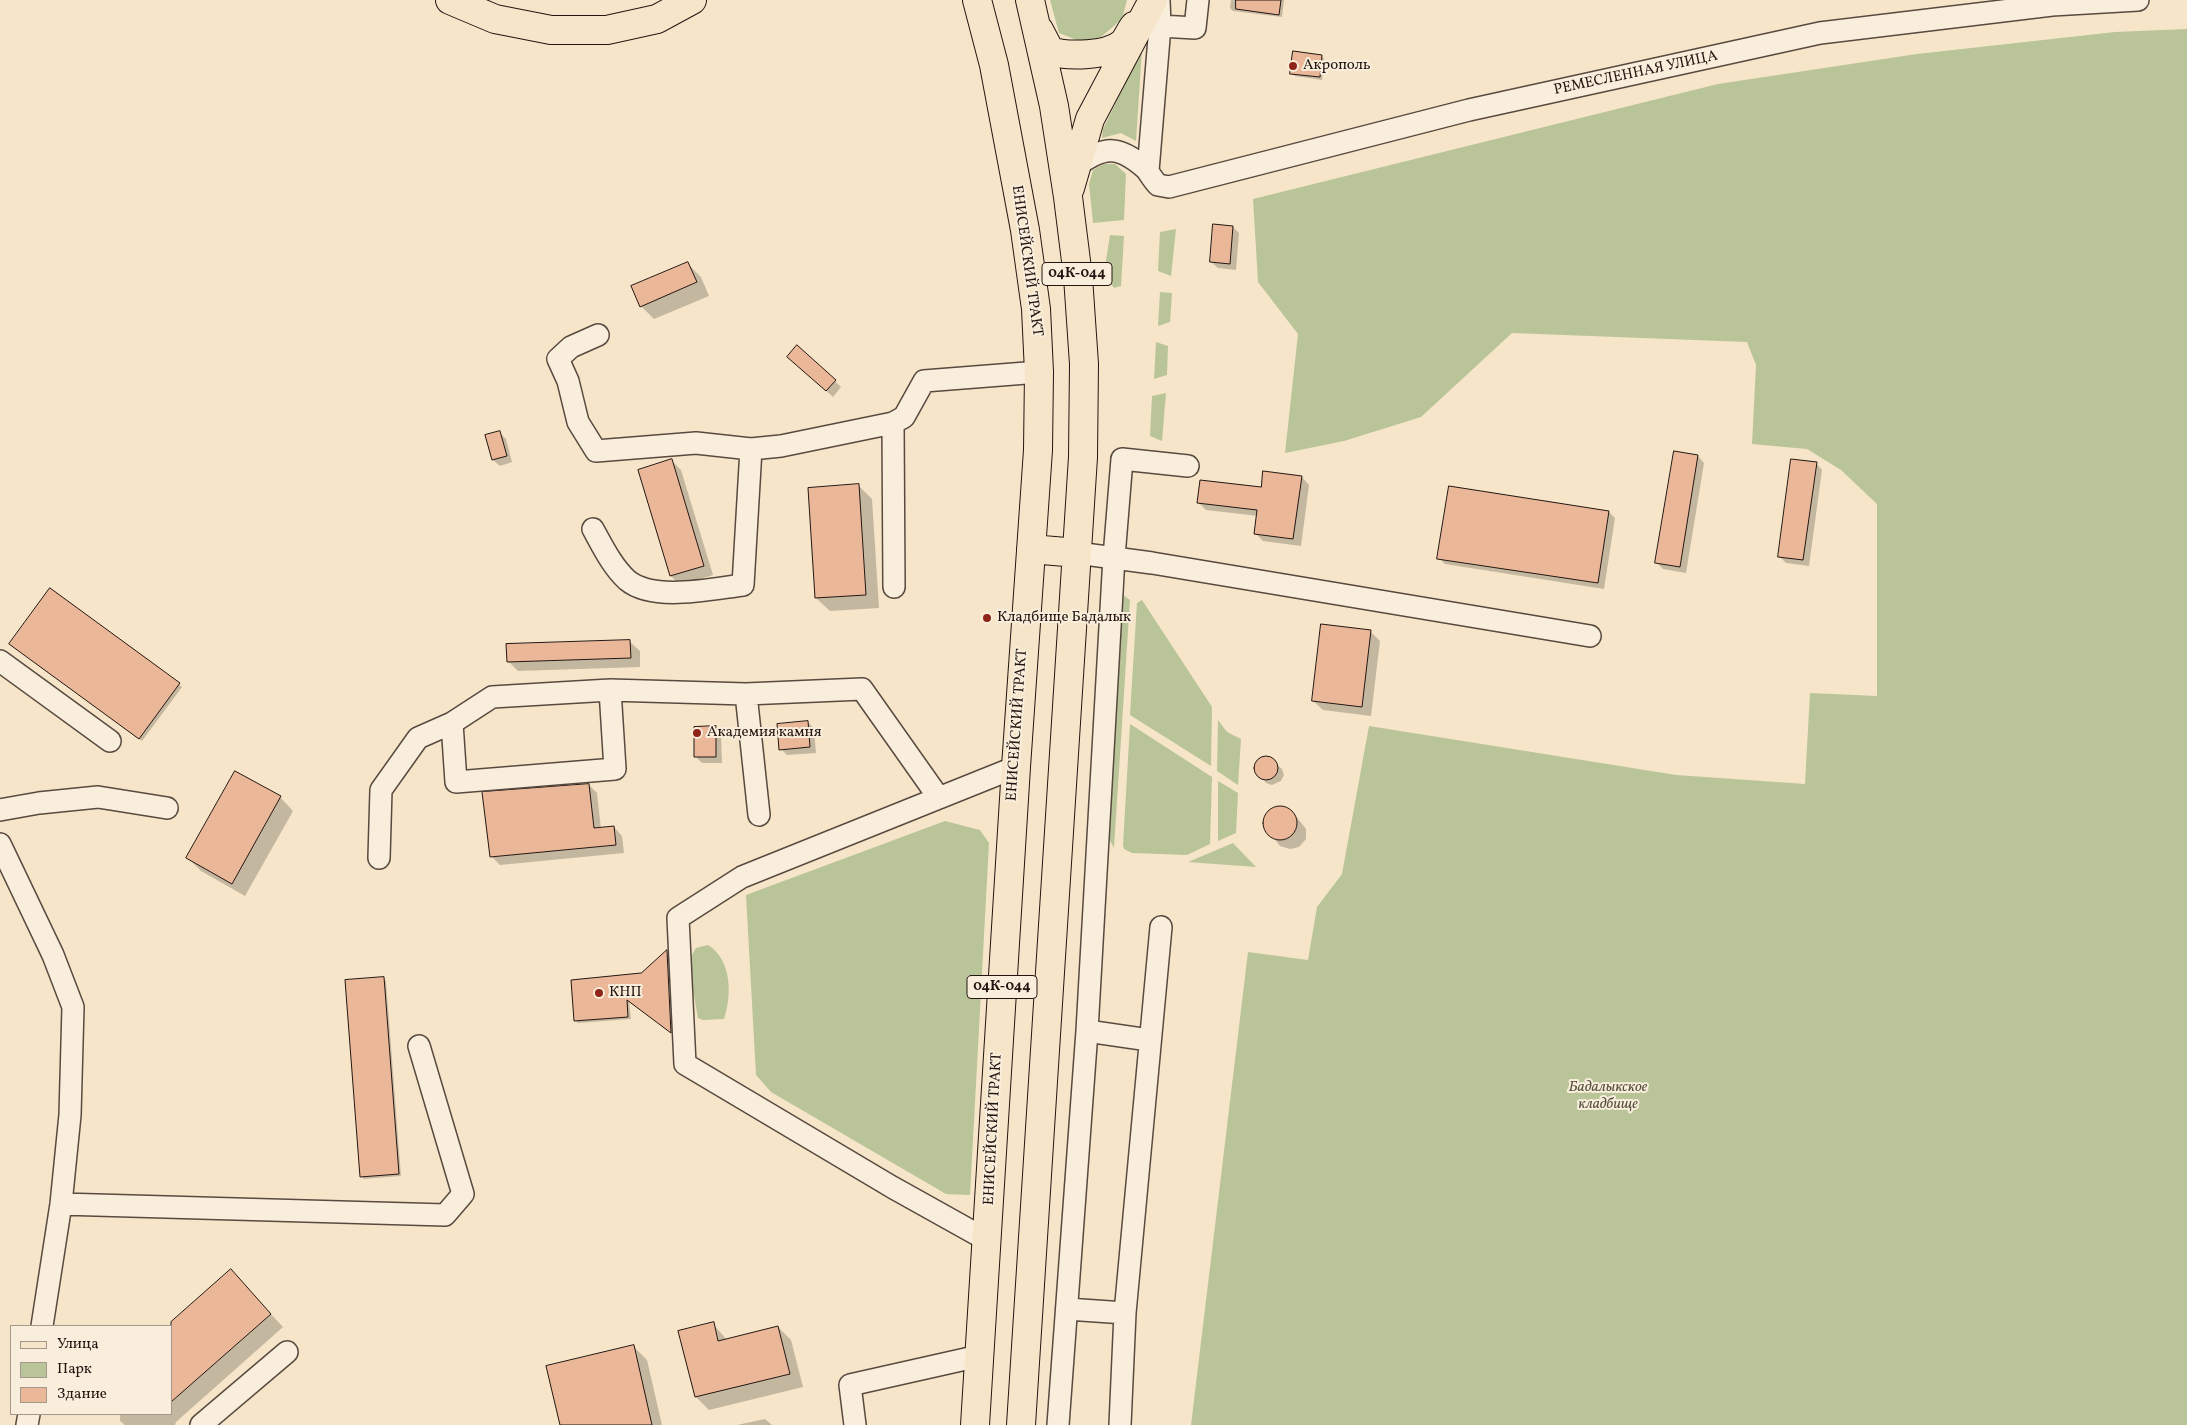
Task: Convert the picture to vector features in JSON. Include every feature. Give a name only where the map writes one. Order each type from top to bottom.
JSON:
[{"type":"main road","points":[[450,0],[494,20],[561,30],[607,30],[657,19],[692,0]]},
{"type":"main road","name":"ЕНИСЕЙСКИЙ ТРАКТ","points":[[975,1425],[1016,767],[1038,450],[1039,372],[1036,309],[1025,230],[994,65],[977,0]]},
{"type":"main road","points":[[1033,12],[1050,51],[1061,55],[1082,55],[1102,52],[1122,43],[1154,9]]},
{"type":"main road","points":[[1068,197],[1090,119],[1122,60],[1154,9]]},
{"type":"main road","name":"04К-044","points":[[1021,1425],[1083,457],[1084,364],[1078,277],[1068,197],[1054,106],[1033,12]]},
{"type":"main road","points":[[1031,549],[1077,553]]},
{"type":"street","points":[[1148,171],[1154,9],[1159,0]]},
{"type":"street","points":[[1154,9],[1195,28],[1198,0]]},
{"type":"street","name":"РЕМЕСЛЕННАЯ УЛИЦА","points":[[1076,166],[1092,154],[1117,151],[1130,156],[1148,171],[1158,185],[1169,187],[1469,110],[1820,33],[2052,5],[2138,0]]},
{"type":"street","points":[[598,336],[571,347],[558,359],[568,381],[578,422],[596,451],[696,443],[751,449],[781,446],[893,423],[904,417],[924,381],[1039,372]]},
{"type":"street","points":[[893,423],[894,587]]},
{"type":"street","points":[[593,529],[610,560],[628,581],[656,593],[687,592],[743,585],[751,449]]},
{"type":"street","points":[[1058,1425],[1087,1031],[1114,557],[1122,459],[1188,466]]},
{"type":"street","points":[[1077,553],[1114,557],[1590,636]]},
{"type":"street","points":[[0,660],[110,742]]},
{"type":"street","points":[[379,858],[381,790],[418,738],[452,724],[492,697],[610,690],[746,694],[862,689],[938,798]]},
{"type":"street","points":[[452,724],[456,782],[615,768],[610,690]]},
{"type":"street","points":[[746,694],[759,815]]},
{"type":"street","points":[[987,1240],[892,1187],[685,1064],[678,918],[742,878],[1016,767]]},
{"type":"street","points":[[0,810],[39,803],[98,798],[167,808]]},
{"type":"street","points":[[0,844],[53,955],[73,1007],[70,1115],[61,1204],[42,1325]]},
{"type":"street","points":[[1120,1425],[1125,1313],[1161,927]]},
{"type":"street","points":[[1087,1031],[1150,1040]]},
{"type":"street","points":[[61,1204],[445,1215],[463,1194],[419,1046]]},
{"type":"street","points":[[1067,1309],[1125,1313]]},
{"type":"street","points":[[201,1425],[288,1352]]},
{"type":"street","points":[[854,1425],[850,1385],[979,1356]]},
{"type":"green space","points":[[1050,0],[1127,0],[1122,19],[1101,37],[1082,42],[1059,33]]},
{"type":"green space","name":"Бадалыкское кладбище","points":[[2187,29],[2187,1425],[1191,1425],[1248,952],[1308,960],[1317,907],[1342,874],[1369,726],[1676,775],[1805,784],[1810,693],[1877,696],[1877,504],[1841,470],[1807,449],[1752,444],[1756,365],[1747,342],[1512,333],[1421,417],[1344,441],[1285,453],[1298,334],[1258,282],[1253,199],[1718,84],[1917,54],[2115,32]]},
{"type":"green space","points":[[1142,49],[1136,141],[1121,133],[1102,138],[1103,129]]},
{"type":"green space","points":[[1104,164],[1115,164],[1126,174],[1124,220],[1093,223],[1089,184],[1093,170]]},
{"type":"green space","points":[[1176,229],[1171,276],[1158,271],[1160,232]]},
{"type":"green space","points":[[1110,235],[1124,236],[1121,286],[1114,288],[1104,273]]},
{"type":"green space","points":[[1160,292],[1172,293],[1170,322],[1158,326]]},
{"type":"green space","points":[[1156,342],[1168,346],[1167,375],[1154,379]]},
{"type":"green space","points":[[1166,393],[1162,441],[1150,436],[1152,396]]},
{"type":"green space","points":[[1123,595],[1130,600],[1114,848],[1108,837]]},
{"type":"green space","points":[[1142,600],[1212,707],[1211,766],[1130,715],[1137,603]]},
{"type":"green space","points":[[1218,720],[1227,732],[1241,739],[1238,785],[1217,771]]},
{"type":"green space","points":[[1130,724],[1212,777],[1210,844],[1187,855],[1132,853],[1124,849]]},
{"type":"green space","points":[[1218,781],[1238,793],[1236,833],[1218,841]]},
{"type":"green space","points":[[945,821],[980,830],[989,843],[970,1195],[946,1194],[771,1092],[756,1075],[746,895]]},
{"type":"green space","points":[[1233,843],[1256,867],[1188,862]]},
{"type":"green space","points":[[708,945],[722,960],[726,969],[729,989],[724,1019],[703,1020],[698,1018],[689,967],[690,958],[696,948]]},
{"type":"building","points":[[1236,0],[1281,0],[1279,15],[1236,9]]},
{"type":"building","points":[[1293,51],[1322,55],[1320,77],[1290,74]]},
{"type":"building","points":[[1213,224],[1233,226],[1230,264],[1210,262]]},
{"type":"building","points":[[688,262],[697,282],[640,307],[631,286]]},
{"type":"building","points":[[797,345],[836,380],[826,391],[787,357]]},
{"type":"building","points":[[500,431],[507,456],[492,460],[485,435]]},
{"type":"building","points":[[1674,451],[1698,455],[1680,567],[1655,563]]},
{"type":"building","points":[[672,459],[704,566],[670,576],[638,470]]},
{"type":"building","points":[[1791,459],[1817,462],[1803,560],[1778,557]]},
{"type":"building","points":[[1263,471],[1302,476],[1293,539],[1254,534],[1257,510],[1197,503],[1200,480],[1261,487]]},
{"type":"building","points":[[859,484],[866,595],[815,598],[808,488]]},
{"type":"building","points":[[1449,486],[1609,511],[1598,583],[1437,559]]},
{"type":"building","points":[[50,588],[180,683],[139,739],[9,644]]},
{"type":"building","points":[[1321,624],[1371,630],[1362,707],[1312,701]]},
{"type":"building","points":[[630,640],[631,658],[507,662],[506,644]]},
{"type":"building","points":[[808,721],[810,747],[779,750],[777,724]]},
{"type":"building","points":[[716,726],[716,757],[694,757],[694,727]]},
{"type":"building","points":[[1266,756],[1274,760],[1278,768],[1274,776],[1266,780],[1258,776],[1254,768],[1258,760]]},
{"type":"building","points":[[235,771],[281,796],[232,884],[186,858]]},
{"type":"building","points":[[589,784],[594,828],[614,826],[616,845],[490,857],[482,792]]},
{"type":"building","points":[[1280,806],[1292,811],[1297,823],[1292,835],[1280,840],[1268,835],[1263,823],[1268,811]]},
{"type":"building","points":[[667,950],[671,1033],[627,1000],[628,1017],[574,1021],[571,980],[641,973]]},
{"type":"building","points":[[384,977],[399,1174],[360,1177],[345,980]]},
{"type":"building","points":[[231,1269],[271,1314],[172,1401],[171,1322]]},
{"type":"building","points":[[714,1322],[718,1341],[778,1326],[790,1374],[695,1397],[678,1331]]},
{"type":"building","points":[[634,1345],[652,1425],[560,1425],[546,1366]]},
{"type":"place","name":"Акрополь","points":[[1293,66]]},
{"type":"place","name":"Кладбище Бадалык","points":[[987,618]]},
{"type":"place","name":"Академия камня","points":[[697,733]]},
{"type":"place","name":"КНП","points":[[599,993]]}]
